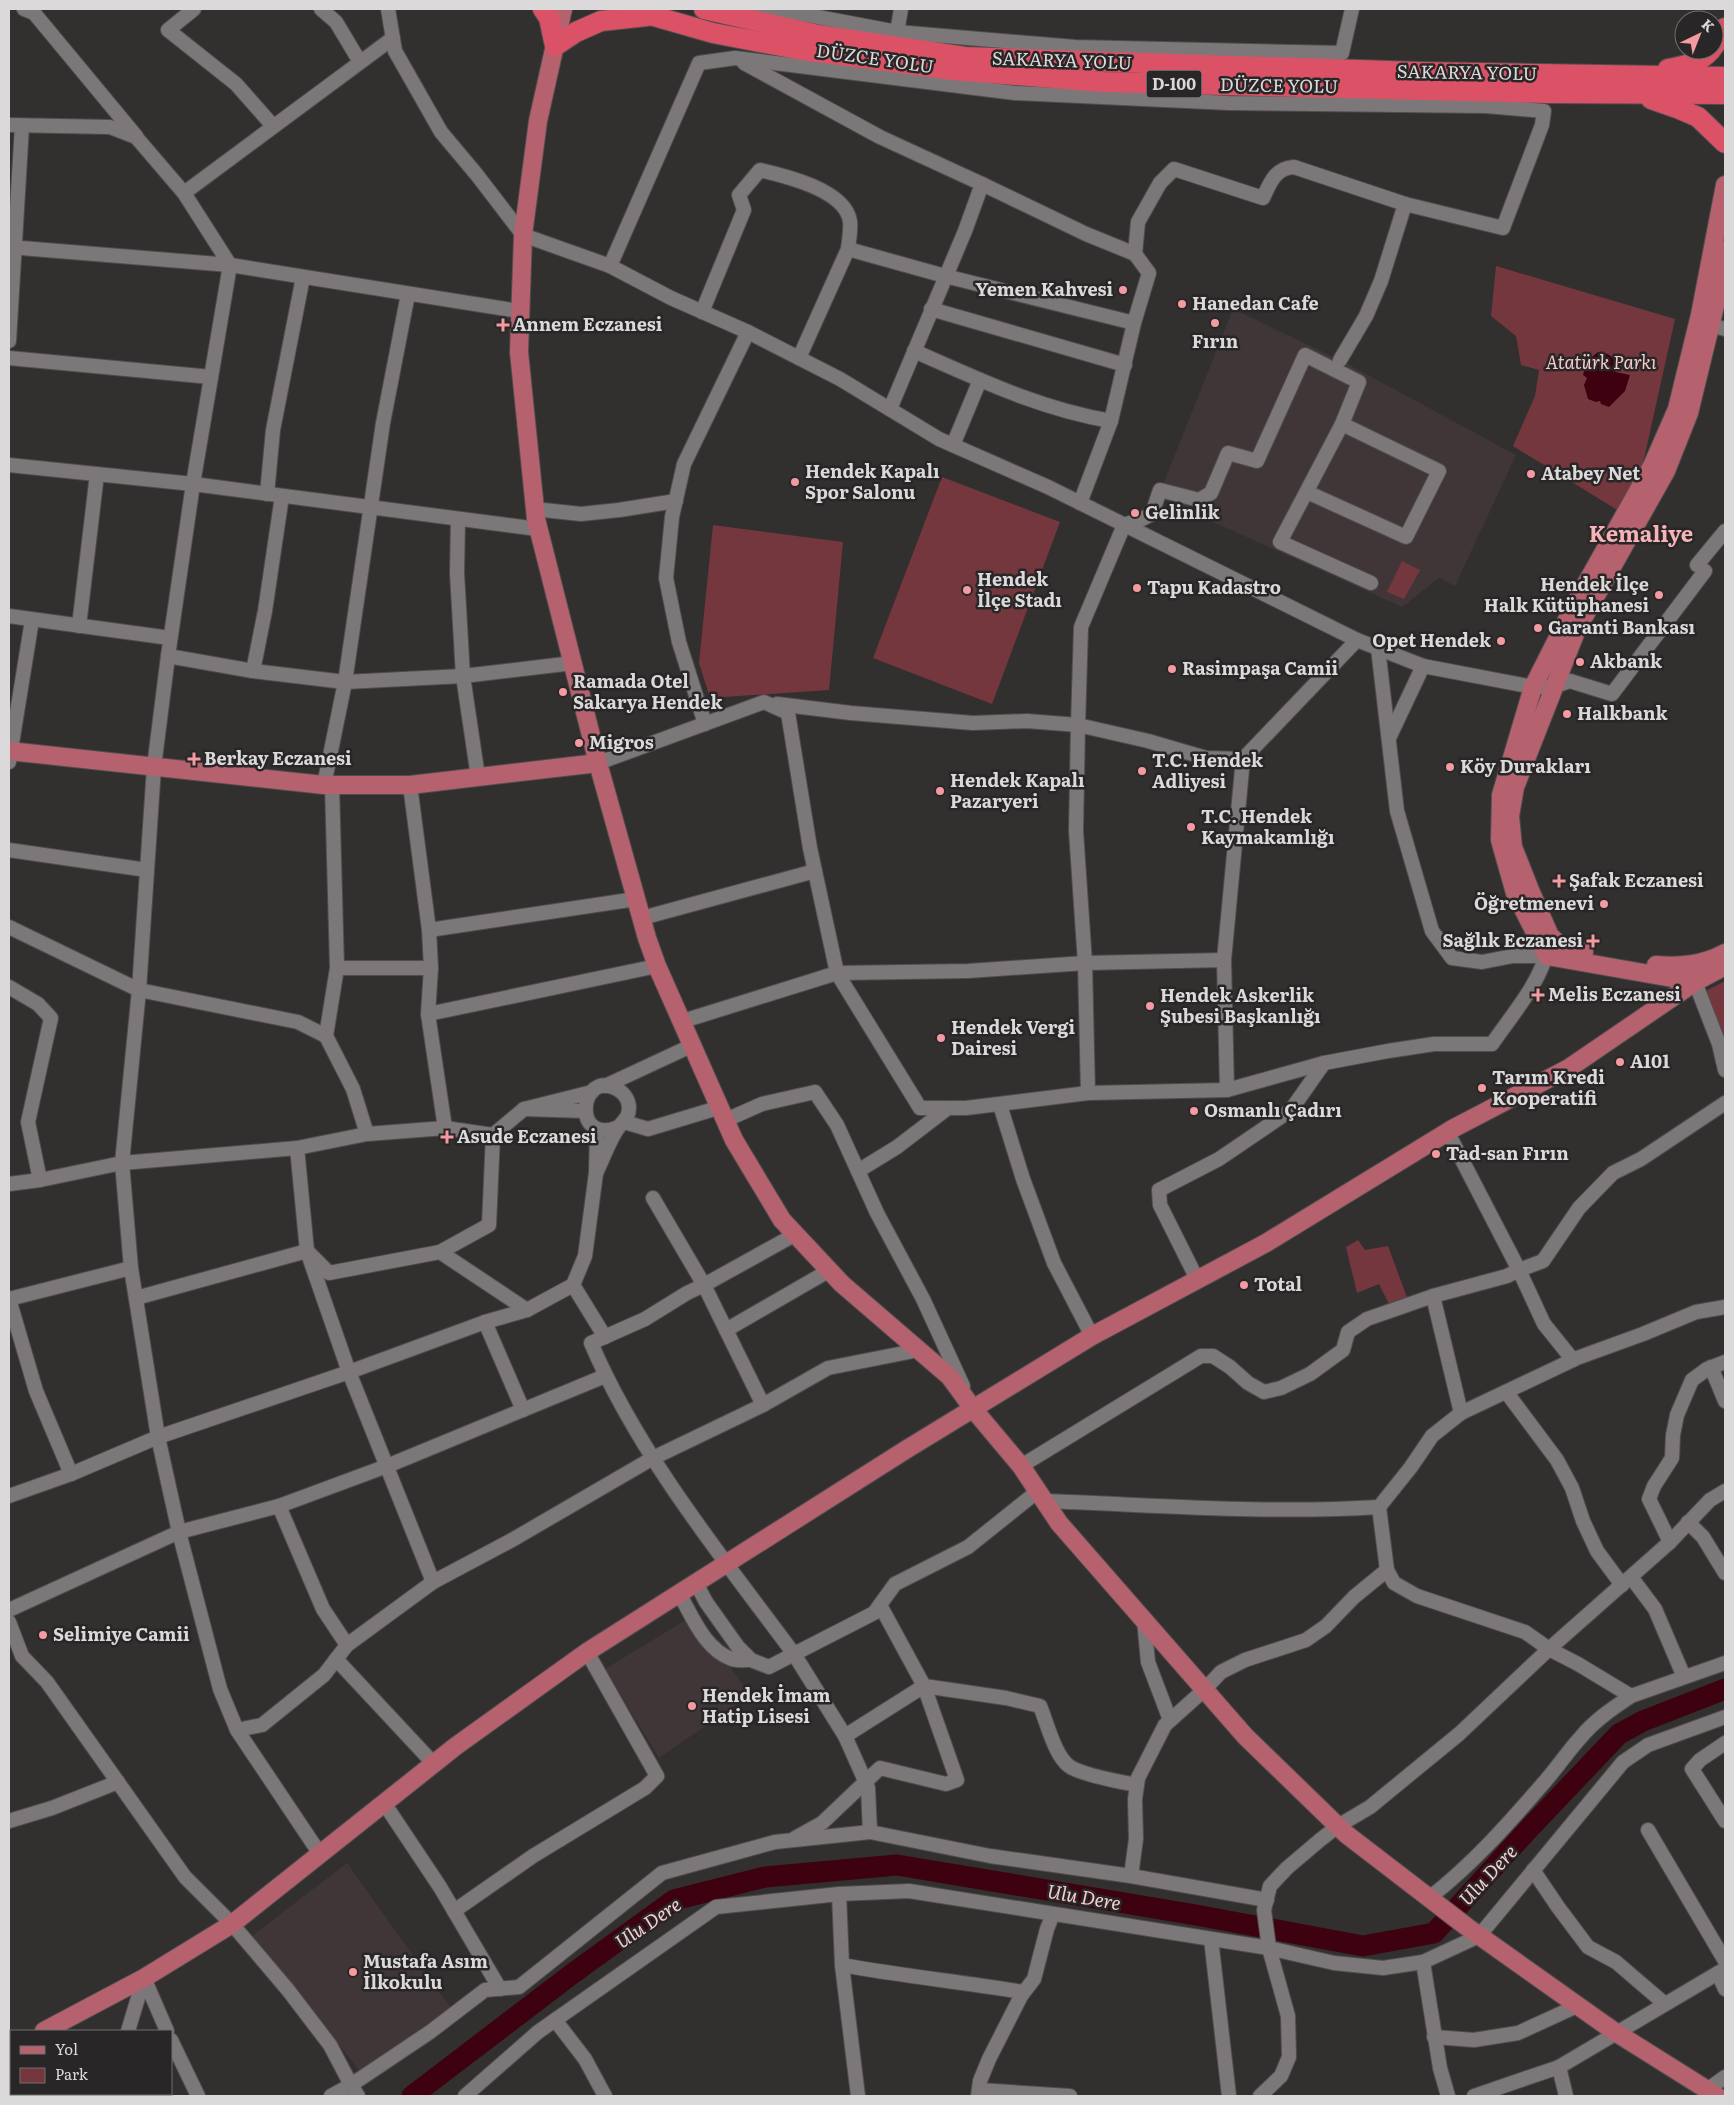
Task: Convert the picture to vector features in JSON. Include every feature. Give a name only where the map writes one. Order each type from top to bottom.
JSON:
[{"type":"highway","points":[[543,9],[550,18],[555,46],[576,32],[600,21],[654,16]]},
{"type":"highway","name":"DÜZCE YOLU","points":[[629,9],[713,33],[802,50],[954,70],[1104,82],[1635,85],[1725,94]]},
{"type":"highway","name":"SAKARYA YOLU","points":[[705,9],[818,35],[965,56],[1400,71],[1635,85],[1725,77]]},
{"type":"highway","points":[[1635,85],[1698,60]]},
{"type":"highway","points":[[1635,85],[1698,118],[1725,143]]},
{"type":"main road","points":[[563,9],[538,121],[523,235],[519,312],[520,352],[534,508],[598,763],[657,966],[683,1021],[734,1140],[782,1220],[842,1284],[950,1377],[974,1410],[1021,1466],[1059,1523],[1245,1736],[1338,1826],[1473,1932],[1615,2032],[1712,2093]]},
{"type":"main road","points":[[1695,982],[1546,956],[1515,894],[1500,840],[1501,795],[1533,688],[1577,600],[1652,466],[1677,409],[1700,315],[1725,185]]},
{"type":"main road","points":[[1717,964],[1676,966],[1636,963],[1562,947],[1550,936],[1513,847],[1510,816],[1515,787],[1577,629],[1632,528],[1666,471],[1689,413],[1718,327],[1725,250]]},
{"type":"main road","points":[[9,753],[328,785],[410,784],[598,763]]},
{"type":"main road","points":[[46,2030],[144,1978],[232,1924],[434,1764],[587,1652],[907,1449],[974,1410],[1092,1336],[1266,1243],[1447,1131],[1570,1068],[1695,982],[1717,964],[1725,953]]},
{"type":"street","points":[[24,9],[34,13],[96,85],[136,137],[184,193],[230,265],[193,484],[170,638],[154,767],[139,990],[122,1163],[131,1268],[158,1437],[179,1532],[220,1689],[237,1730],[320,1854]]},
{"type":"street","points":[[194,9],[168,30],[236,84],[274,126]]},
{"type":"street","points":[[321,9],[336,22],[360,62]]},
{"type":"street","points":[[388,9],[395,51],[441,132],[477,174],[523,235],[610,266],[671,298],[748,332],[840,379],[953,445],[1080,503],[1357,640],[1423,666],[1533,688],[1553,687],[1570,681],[1612,694],[1725,531]]},
{"type":"street","points":[[705,9],[780,10],[897,32],[1075,47],[1342,53],[1352,9]]},
{"type":"street","points":[[897,32],[901,9]]},
{"type":"street","points":[[184,193],[393,38]]},
{"type":"street","points":[[610,266],[699,63],[735,58],[1015,93],[1229,103],[1486,106],[1544,111],[1542,125],[1503,228],[1405,204],[1294,167],[1284,167],[1273,176],[1263,198],[1174,168],[1160,182],[1138,222],[1135,254]]},
{"type":"street","points":[[735,58],[880,137],[1086,234],[1135,254],[1149,273],[1134,323],[1111,421],[1080,503]]},
{"type":"street","points":[[9,341],[15,126],[110,126],[136,137]]},
{"type":"street","points":[[702,312],[744,210],[739,195],[760,170],[783,175],[828,194],[844,206],[850,222],[848,248],[799,358]]},
{"type":"street","points":[[890,409],[965,231],[982,184]]},
{"type":"street","points":[[1340,360],[1366,316],[1381,281],[1405,204]]},
{"type":"street","points":[[12,247],[230,265],[519,312]]},
{"type":"street","points":[[848,248],[945,276],[1134,323]]},
{"type":"street","points":[[267,494],[273,430],[303,277]]},
{"type":"street","points":[[367,1134],[353,1089],[326,1036],[337,968],[328,785],[383,423],[408,294]]},
{"type":"street","points":[[931,309],[1125,365]]},
{"type":"street","points":[[705,724],[679,642],[666,578],[676,501],[684,464],[748,332]]},
{"type":"street","points":[[914,351],[1030,401],[1083,416],[1111,421]]},
{"type":"street","points":[[1088,1092],[1085,963],[1076,831],[1081,628],[1124,525],[1152,514],[1160,490],[1199,500],[1210,493],[1228,453],[1257,461],[1305,355],[1359,382],[1342,424],[1280,542],[1371,583]]},
{"type":"street","points":[[9,358],[211,377]]},
{"type":"street","points":[[953,445],[980,380]]},
{"type":"street","points":[[1306,492],[1406,537],[1439,471],[1342,424]]},
{"type":"street","points":[[9,465],[193,484],[538,530]]},
{"type":"street","points":[[79,626],[97,474]]},
{"type":"street","points":[[254,672],[282,496]]},
{"type":"street","points":[[534,508],[581,514],[676,501]]},
{"type":"street","points":[[458,519],[457,573],[463,676],[478,777]]},
{"type":"street","points":[[9,616],[170,638]]},
{"type":"street","points":[[9,753],[32,620]]},
{"type":"street","points":[[1227,1090],[1224,960],[1243,759],[1357,640]]},
{"type":"street","points":[[1378,648],[1398,811],[1432,931],[1452,958],[1482,962],[1513,956],[1546,956]]},
{"type":"street","points":[[168,656],[254,672],[345,682],[463,676],[573,663]]},
{"type":"street","points":[[1389,739],[1423,666]]},
{"type":"street","points":[[764,702],[788,713],[815,871],[837,973],[920,1108],[1000,1105],[1088,1092],[1227,1090],[1324,1063],[1434,1044],[1492,1044],[1537,976],[1546,956],[1550,936]]},
{"type":"street","points":[[598,763],[764,702],[851,713],[973,722],[1027,721],[1078,724],[1148,741],[1206,758],[1243,759]]},
{"type":"street","points":[[410,784],[429,930],[431,968],[428,1014],[445,1128]]},
{"type":"street","points":[[9,850],[147,870]]},
{"type":"street","points":[[642,918],[815,871]]},
{"type":"street","points":[[429,930],[636,899]]},
{"type":"street","points":[[9,927],[139,990],[298,1022],[326,1036]]},
{"type":"street","points":[[683,1021],[837,973],[968,971],[1085,963],[1224,960]]},
{"type":"street","points":[[428,1014],[657,966]]},
{"type":"street","points":[[337,968],[431,968]]},
{"type":"street","points":[[1695,982],[1722,1042],[1725,1070]]},
{"type":"street","points":[[9,987],[38,1004],[51,1018],[28,1122],[40,1180]]},
{"type":"street","points":[[9,1184],[40,1180],[122,1163],[296,1148],[367,1134],[445,1128],[493,1134],[524,1109],[598,1089],[693,1045]]},
{"type":"street","points":[[1198,1281],[1160,1205],[1159,1190],[1219,1159],[1291,1110],[1324,1063]]},
{"type":"street","points":[[9,1496],[70,1474],[158,1437],[349,1372],[485,1322],[527,1310],[573,1285],[585,1256],[596,1173],[597,1129],[587,1118],[585,1104],[598,1089]]},
{"type":"street","points":[[596,1173],[621,1125],[628,1116],[628,1101],[619,1090],[598,1089]]},
{"type":"street","points":[[597,1129],[612,1130],[621,1125],[648,1129],[724,1114],[815,1092],[837,1125],[877,1213],[923,1299],[974,1410]]},
{"type":"street","points":[[1021,1466],[1201,1356],[1213,1356],[1230,1367],[1248,1383],[1264,1392],[1281,1388],[1310,1374],[1343,1350],[1348,1332],[1367,1320],[1433,1296],[1507,1276],[1543,1261],[1579,1208],[1613,1173],[1641,1159],[1725,1103]]},
{"type":"street","points":[[1000,1105],[1023,1179],[1054,1263],[1092,1336]]},
{"type":"street","points":[[858,1172],[897,1147],[948,1108]]},
{"type":"street","points":[[524,1109],[585,1111]]},
{"type":"street","points":[[1447,1131],[1519,1270],[1544,1324],[1573,1360]]},
{"type":"street","points":[[307,1252],[329,1273],[440,1252],[489,1225],[493,1134]]},
{"type":"street","points":[[296,1148],[307,1252],[349,1372],[433,1582]]},
{"type":"street","points":[[654,1198],[704,1285],[763,1405]]},
{"type":"street","points":[[796,1234],[687,1293],[645,1319],[591,1343],[605,1376],[653,1458],[794,1654],[845,1736],[868,1788],[870,1832]]},
{"type":"street","points":[[136,1298],[307,1252]]},
{"type":"street","points":[[440,1252],[527,1310]]},
{"type":"street","points":[[70,1474],[36,1392],[9,1299],[131,1268]]},
{"type":"street","points":[[726,1330],[830,1270]]},
{"type":"street","points":[[573,1285],[605,1337]]},
{"type":"street","points":[[1433,1296],[1461,1413]]},
{"type":"street","points":[[1631,1696],[1549,1649],[1525,1632],[1417,1596],[1394,1583],[1387,1570],[1379,1507],[1411,1467],[1432,1436],[1461,1413],[1507,1393],[1573,1360],[1696,1312],[1725,1307]]},
{"type":"street","points":[[485,1322],[523,1410]]},
{"type":"street","points":[[237,1730],[262,1724],[324,1675],[347,1645],[433,1582],[512,1540],[653,1458],[763,1405],[828,1368],[918,1350]]},
{"type":"street","points":[[1670,1542],[1649,1499],[1654,1486],[1672,1458],[1677,1416],[1692,1380],[1712,1367],[1725,1362]]},
{"type":"street","points":[[1712,1367],[1725,1401]]},
{"type":"street","points":[[9,1610],[179,1532],[279,1506],[387,1466],[605,1376]]},
{"type":"street","points":[[1507,1393],[1557,1460],[1572,1488],[1583,1521],[1597,1551],[1655,1609],[1684,1677]]},
{"type":"street","points":[[1260,2096],[1281,2076],[1289,2057],[1288,2016],[1268,1942],[1265,1905],[1270,1886],[1287,1868],[1338,1826],[1370,1807],[1459,1734],[1549,1649],[1670,1542],[1710,1500],[1725,1491]]},
{"type":"street","points":[[679,1594],[712,1647],[732,1659],[752,1660],[769,1667],[874,1613],[896,1584],[968,1547],[1041,1496],[1257,1509],[1379,1507]]},
{"type":"street","points":[[279,1506],[323,1609],[347,1645]]},
{"type":"street","points":[[1688,1522],[1703,1537],[1725,1573]]},
{"type":"street","points":[[1131,1876],[1136,1839],[1135,1799],[1138,1778],[1165,1724],[1204,1690],[1221,1672],[1245,1660],[1306,1640],[1326,1626],[1354,1597],[1387,1570]]},
{"type":"street","points":[[696,1583],[723,1627],[752,1660]]},
{"type":"street","points":[[790,1841],[822,1823],[880,1768],[946,1784],[957,1780],[924,1686],[880,1605]]},
{"type":"street","points":[[1144,1620],[1148,1662],[1170,1720]]},
{"type":"street","points":[[9,1622],[22,1656],[47,1682],[185,1877],[232,1924],[288,1990],[330,2045],[355,2091]]},
{"type":"street","points":[[454,1911],[533,1856],[645,1788],[656,1776],[587,1652]]},
{"type":"street","points":[[336,1659],[434,1764]]},
{"type":"street","points":[[1432,1900],[1506,1826],[1548,1778],[1581,1736],[1606,1713],[1631,1696],[1725,1663]]},
{"type":"street","points":[[845,1736],[924,1686],[1006,1698],[1040,1706],[1060,1756],[1070,1767],[1105,1779],[1137,1785]]},
{"type":"street","points":[[465,2096],[538,2032],[716,1907],[839,1894],[909,1891],[1211,1939],[1268,1942],[1334,1963],[1383,1968],[1424,1962],[1473,1932],[1533,1870],[1623,1762],[1648,1746],[1724,1719]]},
{"type":"street","points":[[1725,1743],[1700,1760],[1692,1769],[1725,1822]]},
{"type":"street","points":[[9,1822],[118,1782]]},
{"type":"street","points":[[384,1804],[440,1887],[500,1989]]},
{"type":"street","points":[[1648,1830],[1725,1961]]},
{"type":"street","points":[[331,2096],[355,2091],[486,1990],[519,1987],[662,1873],[775,1842],[870,1832],[990,1856],[1131,1876],[1265,1905]]},
{"type":"street","points":[[1533,1870],[1588,1947],[1616,1962],[1665,2004]]},
{"type":"street","points":[[839,1894],[842,1964],[858,2096]]},
{"type":"street","points":[[1053,1914],[1047,1928],[1034,1979],[1024,1992],[989,2059],[980,2082],[979,2093],[1070,2096]]},
{"type":"street","points":[[1211,1939],[1229,2096]]},
{"type":"street","points":[[1424,1962],[1434,2037],[1448,2096]]},
{"type":"street","points":[[842,1964],[895,1975],[1024,1992]]},
{"type":"street","points":[[1474,2096],[1559,2067],[1615,2032],[1721,1971],[1725,1989]]},
{"type":"street","points":[[128,2030],[144,1978]]},
{"type":"street","points":[[144,1978],[167,2030]]},
{"type":"street","points":[[1434,2037],[1474,2040],[1518,2033],[1578,2006]]},
{"type":"street","points":[[554,2020],[585,2059],[605,2096]]},
{"type":"street","points":[[172,2042],[198,2096]]},
{"type":"street","points":[[1559,2067],[1566,2096]]},
{"type":"street","points":[[1712,2093],[1725,2077]]},
{"type":"shaded area","points":[[1233,309],[1340,360],[1516,455],[1455,586],[1439,578],[1402,607],[1158,497]]},
{"type":"shaded area","points":[[1598,352],[1612,357],[1615,363],[1615,372],[1630,375],[1625,391],[1609,407],[1601,404],[1600,401],[1596,402],[1588,399],[1584,385],[1587,378],[1583,375],[1587,361]]},
{"type":"shaded area","points":[[694,1615],[750,1695],[659,1758],[605,1669]]},
{"type":"shaded area","name":"Mustafa Asım İlkokulu","points":[[347,1863],[451,2008],[359,2070],[252,1936]]},
{"type":"green space","name":"Atatürk Parkı","points":[[1496,266],[1675,319],[1642,468],[1619,511],[1513,446],[1535,396],[1539,370],[1521,365],[1516,336],[1491,316]]},
{"type":"green space","name":"Hendek İlçe Stadı","points":[[942,477],[1060,522],[992,704],[873,658]]},
{"type":"green space","points":[[713,525],[843,542],[829,690],[710,698],[699,663]]},
{"type":"green space","points":[[1402,561],[1420,570],[1404,599],[1387,592]]},
{"type":"green space","points":[[1725,981],[1725,1035],[1718,1038],[1702,993]]},
{"type":"green space","points":[[1358,1240],[1365,1250],[1388,1246],[1408,1300],[1390,1306],[1379,1284],[1357,1293],[1346,1247]]},
{"type":"waterway","name":"Ulu Dere","points":[[412,2096],[572,1974],[674,1900],[765,1877],[897,1865],[1196,1915],[1363,1946],[1434,1933],[1619,1734],[1643,1721],[1725,1689]]},
{"type":"place","name":"Yemen Kahvesi","points":[[1123,290]]},
{"type":"place","name":"Hanedan Cafe","points":[[1182,304]]},
{"type":"place","name":"Fırın","points":[[1215,323]]},
{"type":"place","name":"Annem Eczanesi","points":[[503,325]]},
{"type":"place","name":"Atabey Net","points":[[1531,474]]},
{"type":"place","name":"Hendek Kapalı Spor Salonu","points":[[795,482]]},
{"type":"place","name":"Gelinlik","points":[[1135,513]]},
{"type":"place","name":"Tapu Kadastro","points":[[1137,588]]},
{"type":"place","name":"Hendek İlçe Stadı","points":[[967,590]]},
{"type":"place","name":"Hendek İlçe Halk Kütüphanesi","points":[[1659,595]]},
{"type":"place","name":"Garanti Bankası","points":[[1538,628]]},
{"type":"place","name":"Opet Hendek","points":[[1501,641]]},
{"type":"place","name":"Akbank","points":[[1580,662]]},
{"type":"place","name":"Rasimpaşa Camii","points":[[1172,669]]},
{"type":"place","name":"Ramada Otel Sakarya Hendek","points":[[563,692]]},
{"type":"place","name":"Halkbank","points":[[1567,714]]},
{"type":"place","name":"Migros","points":[[579,743]]},
{"type":"place","name":"Berkay Eczanesi","points":[[194,759]]},
{"type":"place","name":"Köy Durakları","points":[[1450,767]]},
{"type":"place","name":"T.C. Hendek Adliyesi","points":[[1142,771]]},
{"type":"place","name":"Hendek Kapalı Pazaryeri","points":[[940,791]]},
{"type":"place","name":"T.C. Hendek Kaymakamlığı","points":[[1191,827]]},
{"type":"place","name":"Şafak Eczanesi","points":[[1559,881]]},
{"type":"place","name":"Öğretmenevi","points":[[1604,904]]},
{"type":"place","name":"Sağlık Eczanesi","points":[[1593,941]]},
{"type":"place","name":"Melis Eczanesi","points":[[1538,995]]},
{"type":"place","name":"Hendek Askerlik Şubesi Başkanlığı","points":[[1150,1006]]},
{"type":"place","name":"Hendek Vergi Dairesi","points":[[941,1038]]},
{"type":"place","name":"A101","points":[[1620,1062]]},
{"type":"place","name":"Tarım Kredi Kooperatifi","points":[[1482,1088]]},
{"type":"place","name":"Osmanlı Çadırı","points":[[1194,1111]]},
{"type":"place","name":"Asude Eczanesi","points":[[447,1137]]},
{"type":"place","name":"Tad-san Fırın","points":[[1436,1154]]},
{"type":"place","name":"Total","points":[[1244,1285]]},
{"type":"place","name":"Selimiye Camii","points":[[43,1635]]},
{"type":"place","name":"Hendek İmam Hatip Lisesi","points":[[692,1706]]},
{"type":"place","name":"Mustafa Asım İlkokulu","points":[[353,1972]]},
{"type":"district","name":"Kemaliye","points":[[1641,534]]}]
